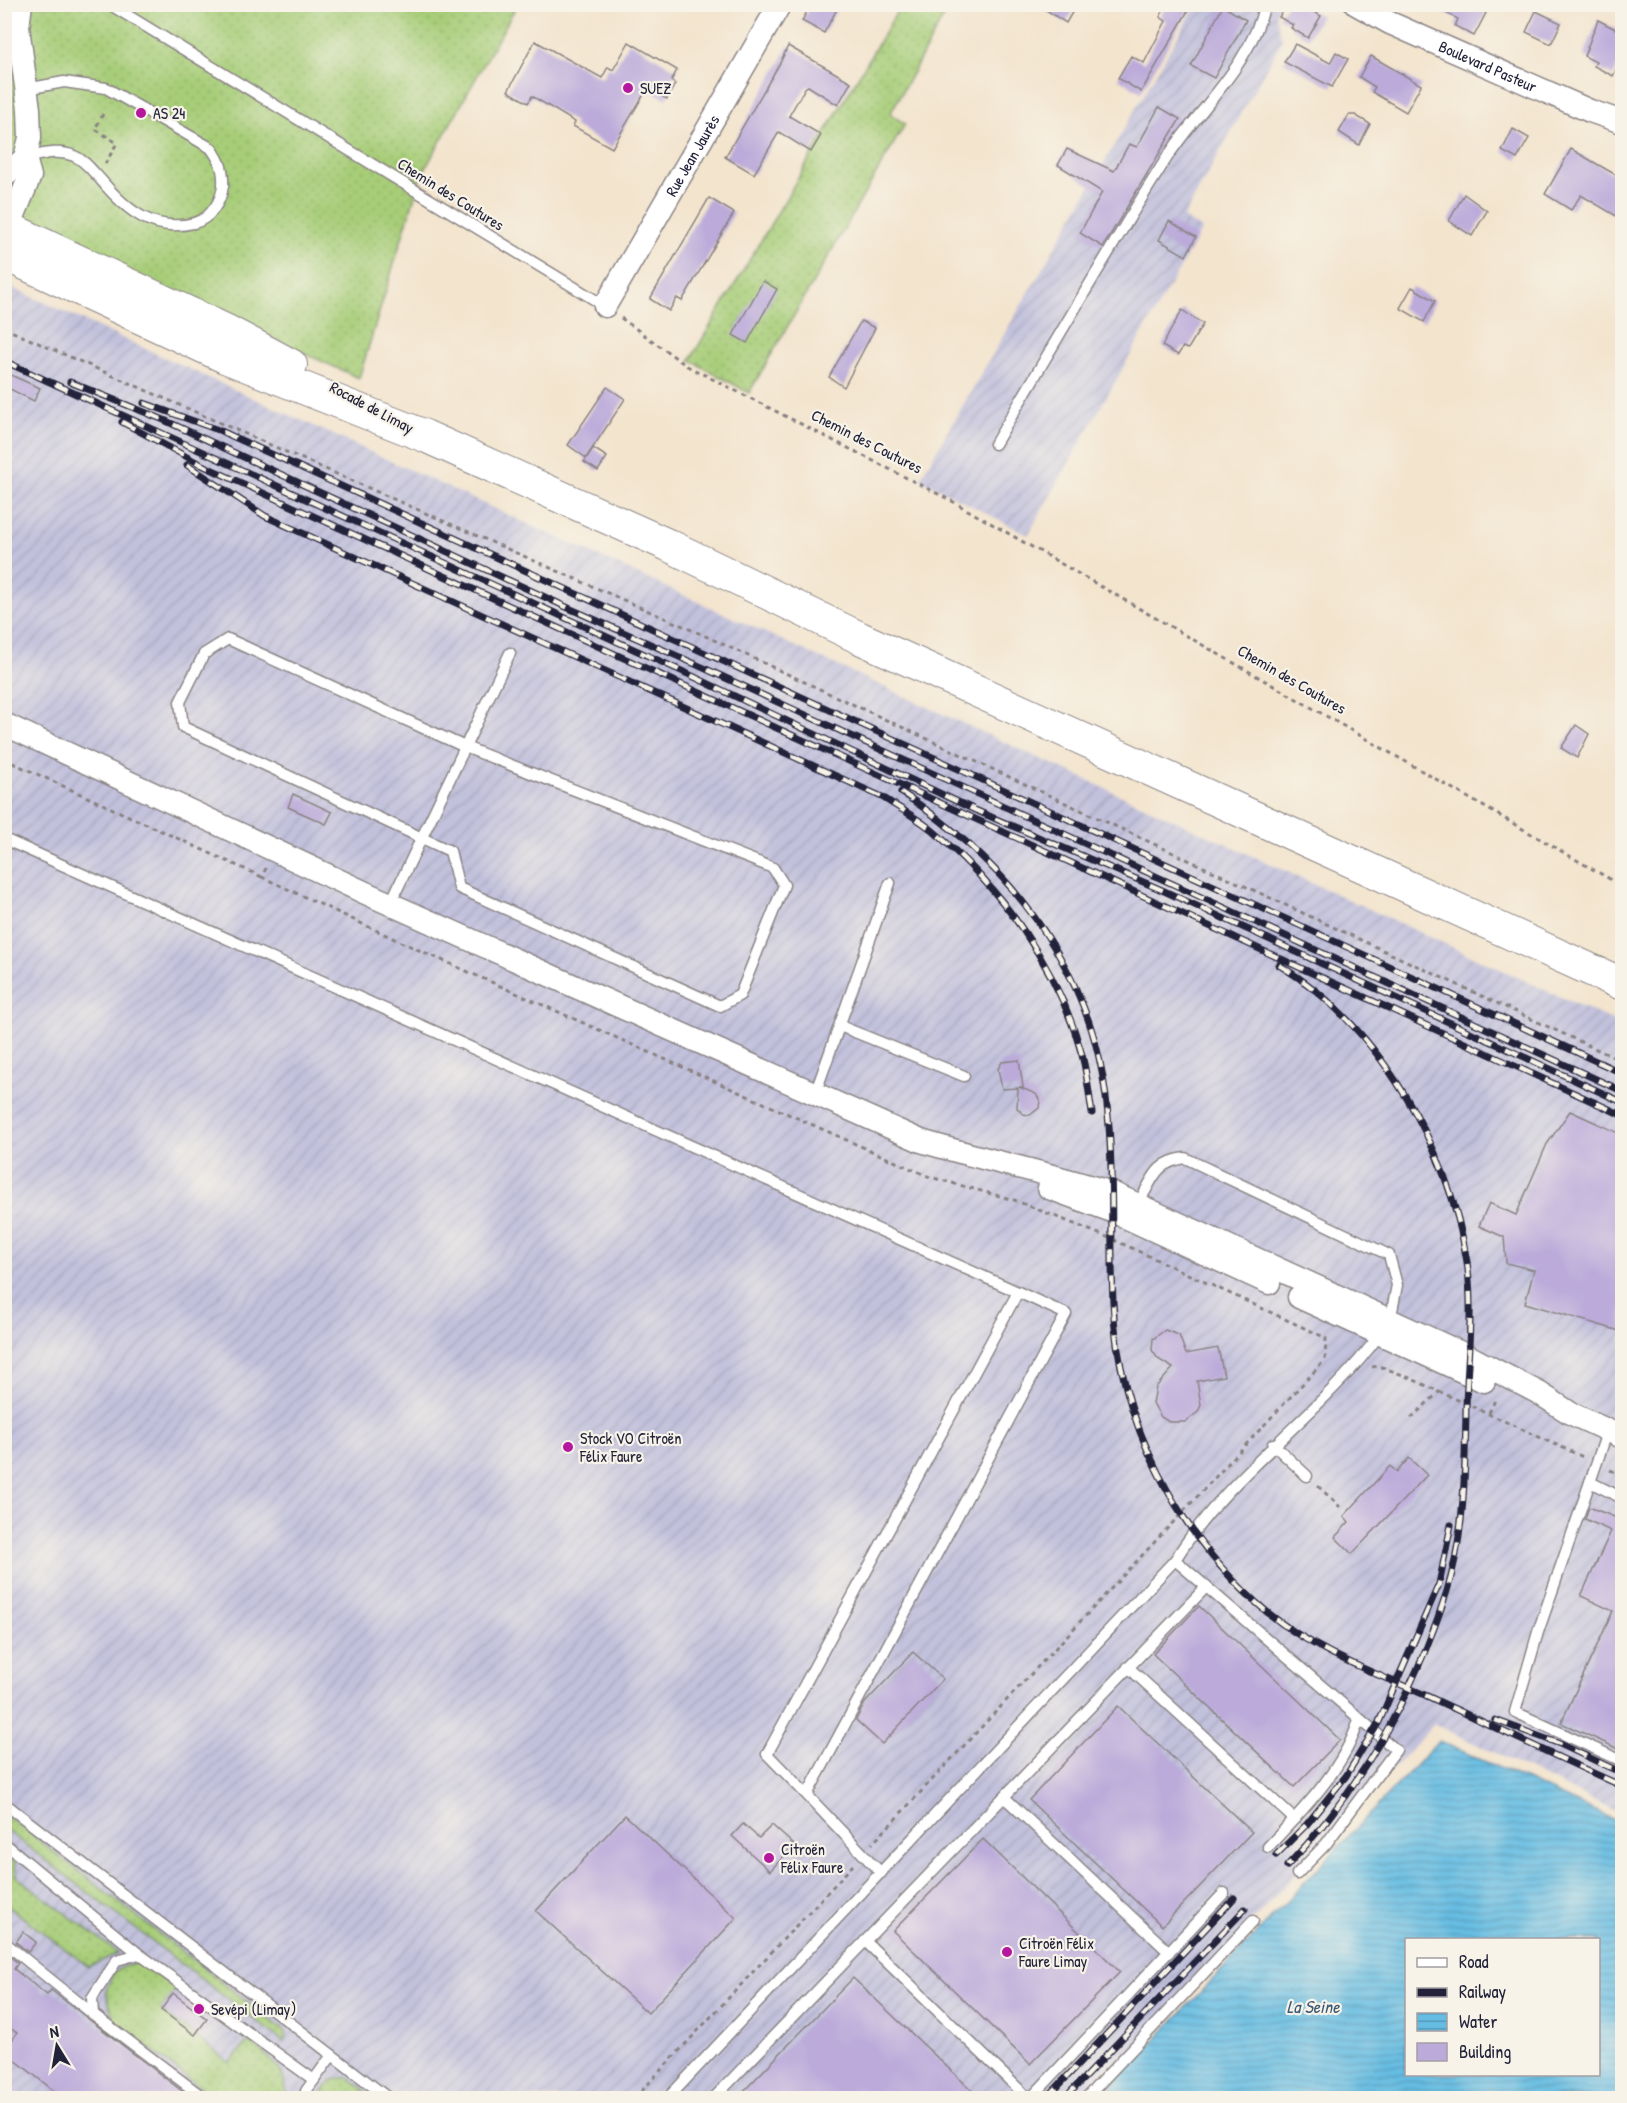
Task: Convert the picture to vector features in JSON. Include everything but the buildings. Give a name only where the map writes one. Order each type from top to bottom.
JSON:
[{"type":"main road","name":"Rocade de Limay","points":[[6,237],[229,332],[425,436],[668,545],[871,643],[1623,984]]},
{"type":"street","points":[[6,237],[30,176],[25,158],[30,138],[18,27],[21,4]]},
{"type":"street","name":"Rue Jean Jaurès","points":[[605,306],[780,4]]},
{"type":"street","name":"Boulevard Pasteur","points":[[1356,4],[1422,37],[1590,111],[1623,122]]},
{"type":"street","points":[[4,176],[11,167],[25,158]]},
{"type":"street","points":[[4,724],[390,904],[921,1141],[972,1157],[992,1168],[1112,1211],[1385,1328],[1506,1376],[1570,1413],[1615,1434]]},
{"type":"street","points":[[972,1157],[993,1159],[1053,1174],[1112,1193],[1385,1328]]},
{"type":"lane","name":"Chemin des Coutures","points":[[109,4],[605,306]]},
{"type":"lane","points":[[995,444],[1169,155],[1230,79],[1259,28],[1265,4]]},
{"type":"lane","points":[[25,158],[60,151],[76,156],[117,199],[142,219],[161,226],[178,227],[199,222],[213,210],[222,194],[224,177],[220,160],[211,148],[106,88],[64,82],[26,89]]},
{"type":"lane","points":[[228,639],[465,747],[773,867],[784,885],[740,995],[720,1006],[459,888],[450,851],[422,837],[183,727],[180,702],[204,654],[228,639]]},
{"type":"lane","points":[[390,904],[510,653]]},
{"type":"lane","points":[[4,839],[1066,1314],[807,1795]]},
{"type":"lane","points":[[816,1094],[890,883]]},
{"type":"lane","points":[[840,1026],[964,1076]]},
{"type":"lane","points":[[668,2098],[1175,1560],[1202,1518],[1273,1444],[1341,1380],[1385,1328],[1397,1285],[1389,1255],[1185,1158],[1156,1168],[1137,1204]]},
{"type":"lane","points":[[881,1873],[767,1755],[1018,1292]]},
{"type":"lane","points":[[1615,1434],[1596,1463],[1538,1632],[1515,1712],[1623,1761]]},
{"type":"lane","points":[[1273,1444],[1307,1476]]},
{"type":"lane","points":[[1590,1482],[1623,1498]]},
{"type":"lane","points":[[1175,1560],[1396,1750],[1326,1844],[1297,1874]]},
{"type":"lane","points":[[714,2098],[1206,1587]]},
{"type":"lane","points":[[1128,1667],[1294,1819]]},
{"type":"lane","points":[[1268,1847],[1294,1819],[1351,1746],[1359,1720]]},
{"type":"lane","points":[[1004,1797],[1169,1952]]},
{"type":"lane","points":[[4,1803],[388,2098]]},
{"type":"lane","points":[[4,1843],[139,1954],[314,2080]]},
{"type":"lane","points":[[865,1941],[1029,2098],[1224,1893]]},
{"type":"lane","points":[[1086,2098],[1253,1921]]},
{"type":"lane","points":[[4,1942],[93,2014],[204,2098]]},
{"type":"lane","points":[[93,2014],[92,1998],[117,1960],[139,1954]]},
{"type":"lane","points":[[308,2098],[306,2091],[332,2055]]},
{"type":"path","points":[[103,114],[95,129],[117,143],[104,166]]},
{"type":"path","name":"Chemin des Coutures","points":[[605,306],[687,366],[952,501],[1623,886]]},
{"type":"path","points":[[4,328],[701,634],[1623,1061]]},
{"type":"path","points":[[4,759],[401,942],[930,1177],[1014,1200],[1169,1265],[1326,1338],[1325,1360],[635,2098]]},
{"type":"path","points":[[262,877],[274,850]]},
{"type":"path","points":[[1341,1380],[1347,1385],[1366,1368],[1379,1366],[1440,1391],[1623,1475]]},
{"type":"path","points":[[1411,1418],[1440,1391]]},
{"type":"path","points":[[1489,1413],[1498,1394]]},
{"type":"path","points":[[1307,1476],[1340,1507]]},
{"type":"shaded area","points":[[1196,5],[1280,5],[1276,14],[1282,40],[1183,218],[1202,229],[1028,535],[920,479]]},
{"type":"shaded area","points":[[4,284],[1622,1025],[1622,1814],[1434,1724],[1089,2098],[5,2098]]},
{"type":"green space","points":[[5,5],[517,5],[421,176],[359,378],[5,219]]},
{"type":"green space","points":[[901,5],[950,5],[890,114],[905,124],[749,393],[690,360]]},
{"type":"green space","points":[[5,1814],[286,2032],[284,2042],[5,1829]]},
{"type":"green space","points":[[4,1856],[15,1862],[16,1876],[118,1953],[89,1967],[5,1904]]},
{"type":"green space","points":[[138,1963],[177,1989],[161,2010],[230,2063],[248,2041],[276,2065],[286,2087],[287,2098],[214,2098],[114,2022],[106,1990],[113,1974],[124,1966]]},
{"type":"green space","points":[[348,2077],[375,2098],[318,2098],[332,2080]]},
{"type":"water","name":"La Seine","points":[[1439,1741],[1622,1823],[1622,2098],[1100,2098]]},
{"type":"railway","points":[[4,361],[688,674],[975,810],[1162,890],[1622,1102]]},
{"type":"railway","points":[[70,382],[164,420],[1622,1091]]},
{"type":"railway","points":[[144,403],[221,431],[1622,1073]]},
{"type":"railway","points":[[122,422],[202,465],[1622,1115]]},
{"type":"railway","points":[[187,465],[265,516],[882,797],[914,817],[932,830],[981,877],[1024,931],[1042,960],[1071,1022],[1084,1062],[1092,1113]]},
{"type":"railway","points":[[901,792],[963,839],[1016,894],[1060,957],[1077,991],[1091,1028],[1106,1095],[1111,1164],[1113,1302],[1117,1346],[1127,1390],[1140,1432],[1158,1473],[1180,1512],[1206,1548],[1235,1582],[1267,1612],[1304,1638],[1344,1660],[1622,1786]]},
{"type":"railway","points":[[1279,965],[1315,990],[1348,1020],[1378,1055],[1404,1093],[1426,1134],[1444,1176],[1458,1219],[1467,1262],[1470,1299],[1463,1501],[1457,1547],[1447,1591],[1418,1666],[1382,1738],[1339,1805],[1287,1866]]},
{"type":"railway","points":[[1276,1855],[1307,1824],[1346,1776],[1379,1722],[1439,1584],[1451,1525]]},
{"type":"railway","points":[[1495,1720],[1560,1744],[1622,1773]]},
{"type":"railway","points":[[1047,2098],[1234,1898]]},
{"type":"railway","points":[[1065,2098],[1245,1909]]},
{"type":"place","name":"SUEZ","points":[[628,88]]},
{"type":"place","name":"AS 24","points":[[141,113]]},
{"type":"place","name":"Stock VO Citroën Félix Faure","points":[[568,1447]]},
{"type":"place","name":"Citroën Félix Faure","points":[[769,1858]]},
{"type":"place","name":"Citroën Félix Faure Limay","points":[[1007,1952]]},
{"type":"place","name":"Sevépi (Limay)","points":[[199,2009]]}]
